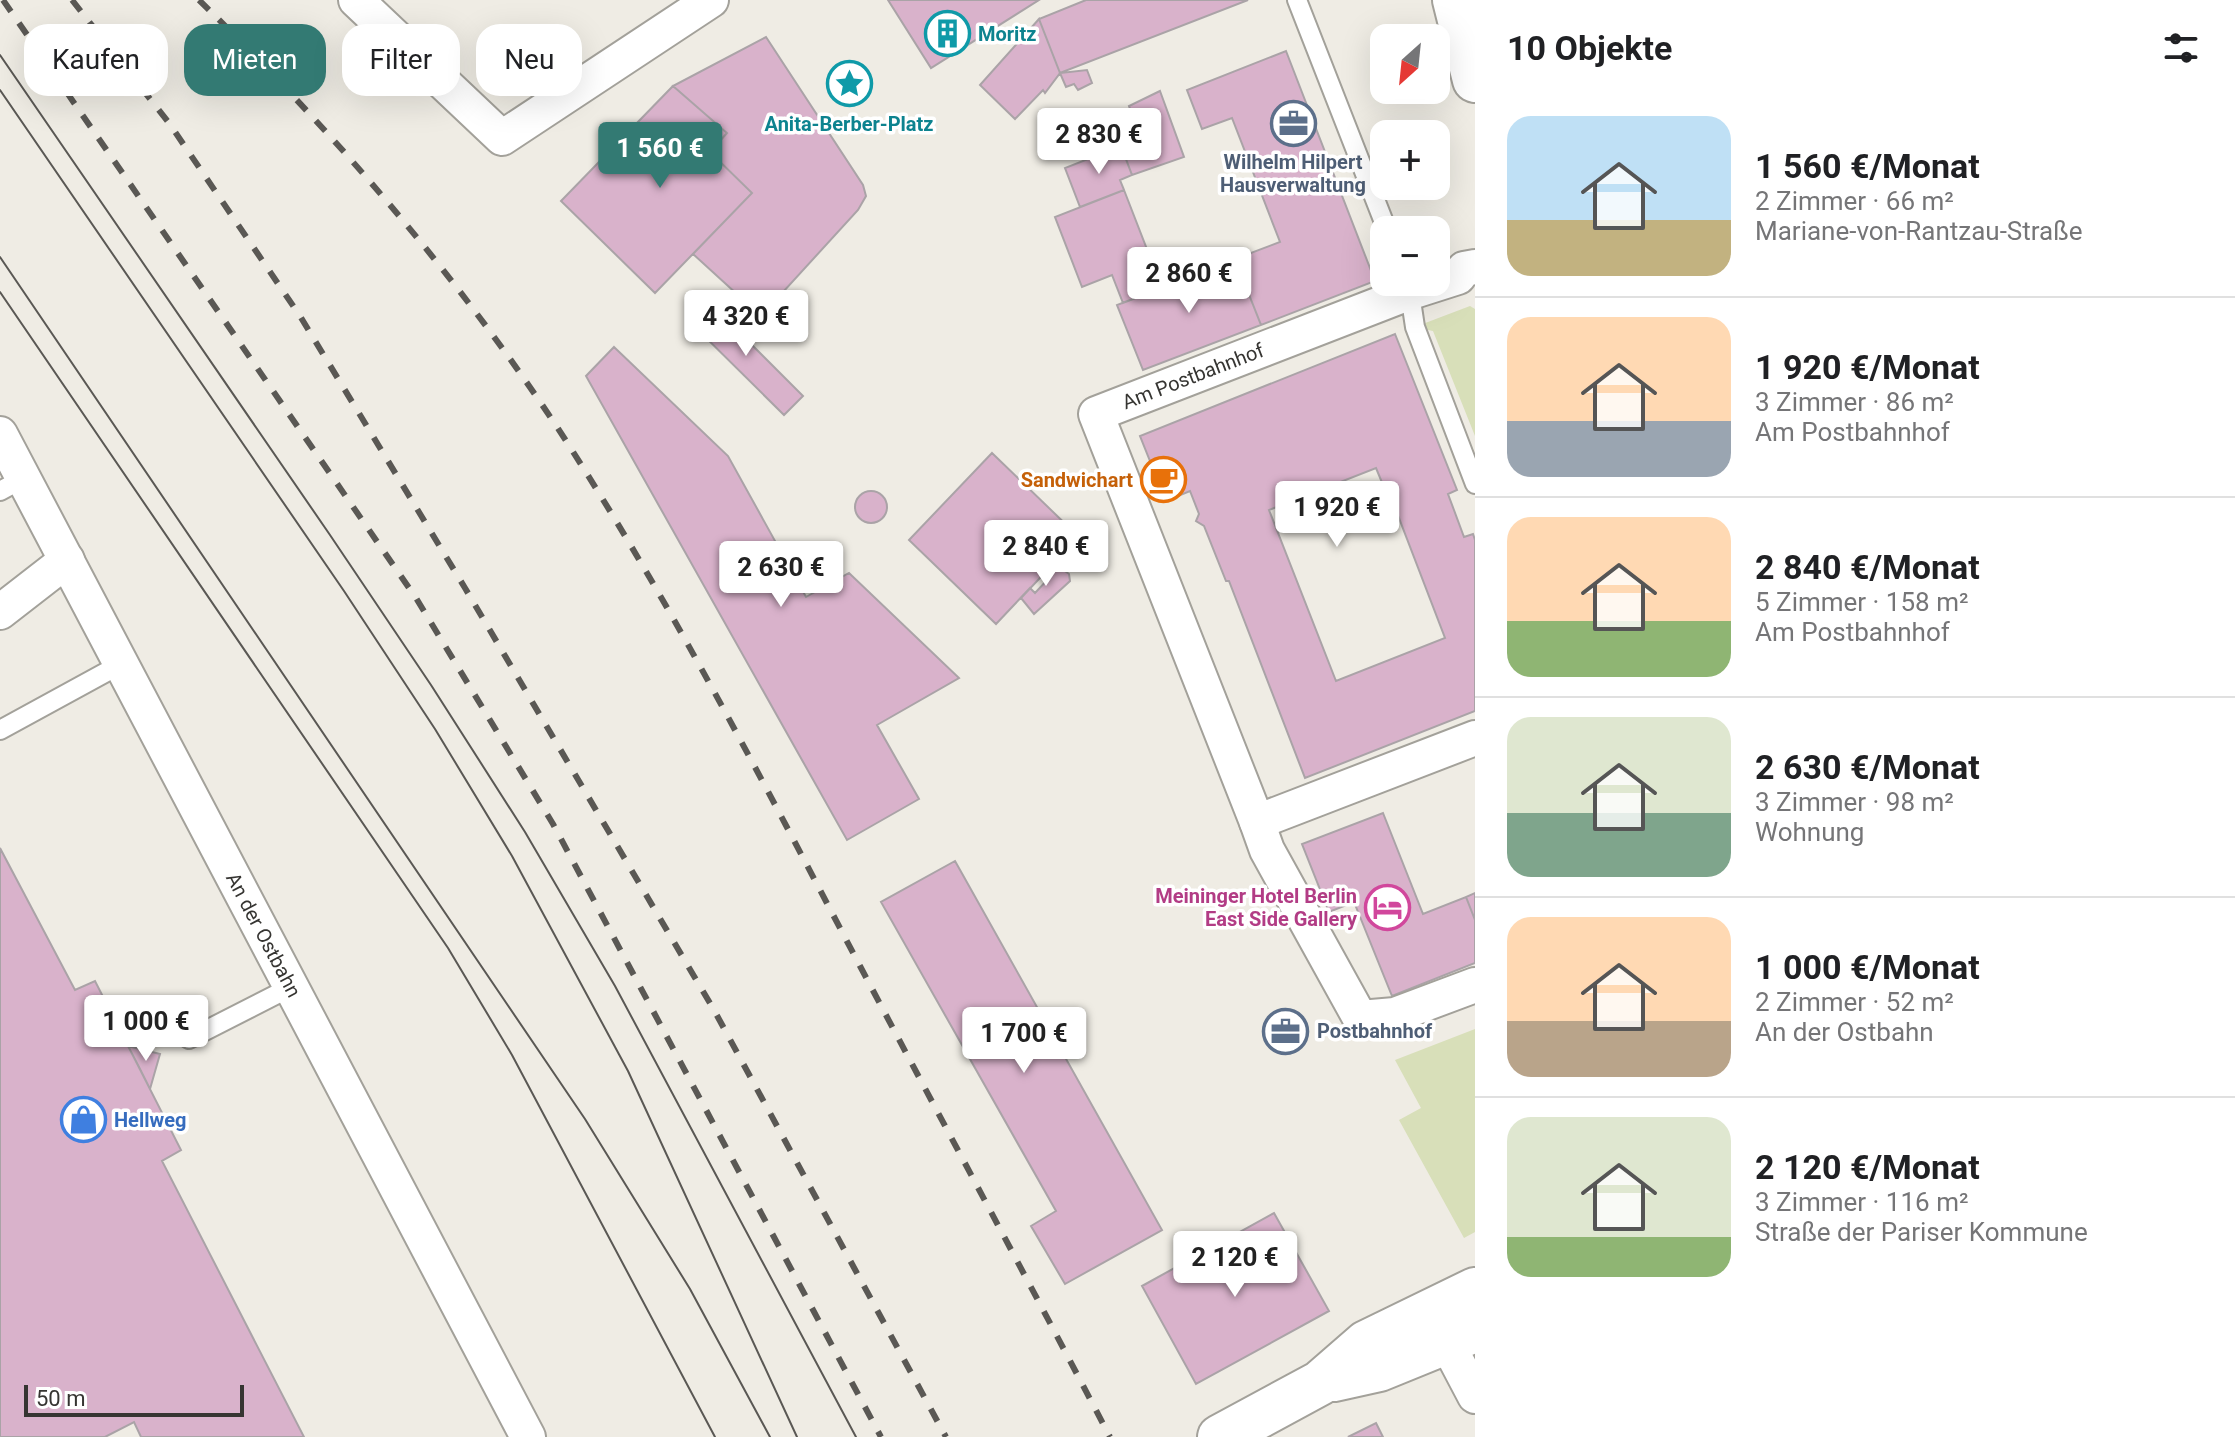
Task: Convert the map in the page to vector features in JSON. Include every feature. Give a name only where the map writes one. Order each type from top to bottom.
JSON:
[{"type":"street","points":[[356,0],[502,138],[711,0]]},
{"type":"street","points":[[1455,0],[1475,80]]},
{"type":"street","name":"Am Postbahnhof","points":[[1450,279],[1458,277],[1464,269],[1475,267]]},
{"type":"street","name":"Am Postbahnhof","points":[[1387,296],[1096,414],[1267,850],[1360,1018],[1395,1015],[1475,985]]},
{"type":"street","name":"An der Ostbahn","points":[[0,434],[12,485],[67,560],[528,1437]]},
{"type":"street","points":[[0,612],[67,560]]},
{"type":"street","points":[[1257,822],[1475,738]]},
{"type":"street","points":[[1220,1437],[1320,1383],[1366,1343],[1450,1328],[1475,1290]]},
{"type":"street","points":[[1450,1328],[1475,1396]]},
{"type":"lane","points":[[1297,0],[1382,216]]},
{"type":"lane","points":[[1410,296],[1415,327],[1475,484]]},
{"type":"lane","points":[[0,730],[121,664]]},
{"type":"lane","points":[[189,1039],[291,987]]},
{"type":"green space","points":[[1470,306],[1475,309],[1475,436],[1433,331],[1420,325]]},
{"type":"green space","points":[[1475,1029],[1475,1232],[1464,1238],[1399,1120],[1421,1108],[1395,1060]]},
{"type":"building","name":"Moritz","points":[[888,0],[1039,0],[931,68]]},
{"type":"building","points":[[1086,0],[1248,0],[1060,73],[1039,19]]},
{"type":"building","points":[[1039,19],[1060,73],[1045,93],[1043,90],[1015,119],[980,85]]},
{"type":"building","points":[[766,37],[863,185],[866,196],[858,210],[761,316],[693,254],[752,193],[710,152],[727,133],[673,86]]},
{"type":"building","points":[[1286,51],[1370,268],[1370,283],[1261,325],[1235,259],[1280,242],[1232,118],[1202,129],[1187,90]]},
{"type":"building","points":[[1087,70],[1092,83],[1078,90],[1074,84],[1066,87],[1060,73]]},
{"type":"building","points":[[673,86],[727,133],[710,152],[752,193],[655,293],[561,201]]},
{"type":"building","points":[[1160,91],[1184,157],[1132,175],[1121,146],[1141,139],[1129,106]]},
{"type":"building","points":[[1121,146],[1132,175],[1120,180],[1124,190],[1080,207],[1065,168]]},
{"type":"building","points":[[1124,190],[1162,288],[1123,303],[1112,275],[1082,287],[1055,217]]},
{"type":"building","points":[[1235,259],[1261,325],[1143,370],[1117,305]]},
{"type":"building","points":[[708,301],[803,396],[784,415],[689,321]]},
{"type":"building","points":[[1395,334],[1457,490],[1448,494],[1464,537],[1473,534],[1475,540],[1475,711],[1305,778],[1229,581],[1226,581],[1204,526],[1196,521],[1199,514],[1190,491],[1166,501],[1140,436]],"holes":[[[1376,468],[1445,638],[1336,681],[1269,510]]]},
{"type":"building","points":[[614,347],[728,456],[806,597],[849,573],[959,678],[877,725],[919,799],[847,840],[586,376]]},
{"type":"building","points":[[992,453],[1079,537],[1045,572],[1050,577],[1035,593],[1030,588],[996,624],[909,540]]},
{"type":"building","points":[[871,491],[882,496],[887,507],[882,518],[871,523],[860,518],[855,507],[860,496]]},
{"type":"building","points":[[1054,563],[1069,574],[1070,581],[1034,614],[1021,598]]},
{"type":"building","name":"Meininger Hotel Berlin East Side Gallery","points":[[1383,813],[1423,914],[1466,897],[1475,920],[1475,963],[1392,996],[1354,902],[1329,912],[1302,844]]},
{"type":"building","name":"Hellweg","points":[[0,848],[75,990],[95,981],[181,1150],[162,1161],[304,1437],[141,1437],[134,1422],[105,1437],[0,1437]]},
{"type":"building","points":[[955,861],[1162,1230],[1065,1284],[1031,1226],[1056,1211],[881,902]]},
{"type":"building","points":[[1475,893],[1475,920],[1466,897]]},
{"type":"building","points":[[128,1046],[160,1054],[150,1089],[139,1067]]},
{"type":"building","points":[[1274,1213],[1329,1311],[1196,1384],[1142,1286]]},
{"type":"building","points":[[1376,1423],[1383,1437],[1348,1437]]},
{"type":"tram line","points":[[0,55],[330,535],[525,832],[615,986],[856,1437]]},
{"type":"tram line","points":[[0,90],[344,591],[435,729],[512,856],[628,1071],[797,1437]]},
{"type":"tram line","points":[[0,257],[585,1119],[690,1289],[770,1437]]},
{"type":"tram line","points":[[0,292],[448,948],[512,1055],[715,1437]]},
{"type":"railway","points":[[3,0],[416,598],[553,824],[881,1437]]},
{"type":"railway","points":[[72,0],[169,123],[300,316],[714,1010],[946,1437]]},
{"type":"railway","points":[[199,0],[296,99],[434,258],[518,370],[599,492],[752,761],[1110,1437]]},
{"type":"place","name":"Moritz","points":[[947,34]]},
{"type":"place","name":"Anita-Berber-Platz","points":[[849,84]]},
{"type":"place","name":"Wilhelm Hilpert Hausverwaltung","points":[[1293,123]]},
{"type":"place","name":"Sandwichart","points":[[1164,480]]},
{"type":"place","name":"Meininger Hotel Berlin East Side Gallery","points":[[1388,907]]},
{"type":"place","name":"Postbahnhof","points":[[1286,1031]]},
{"type":"place","name":"Hellweg","points":[[83,1120]]}]
